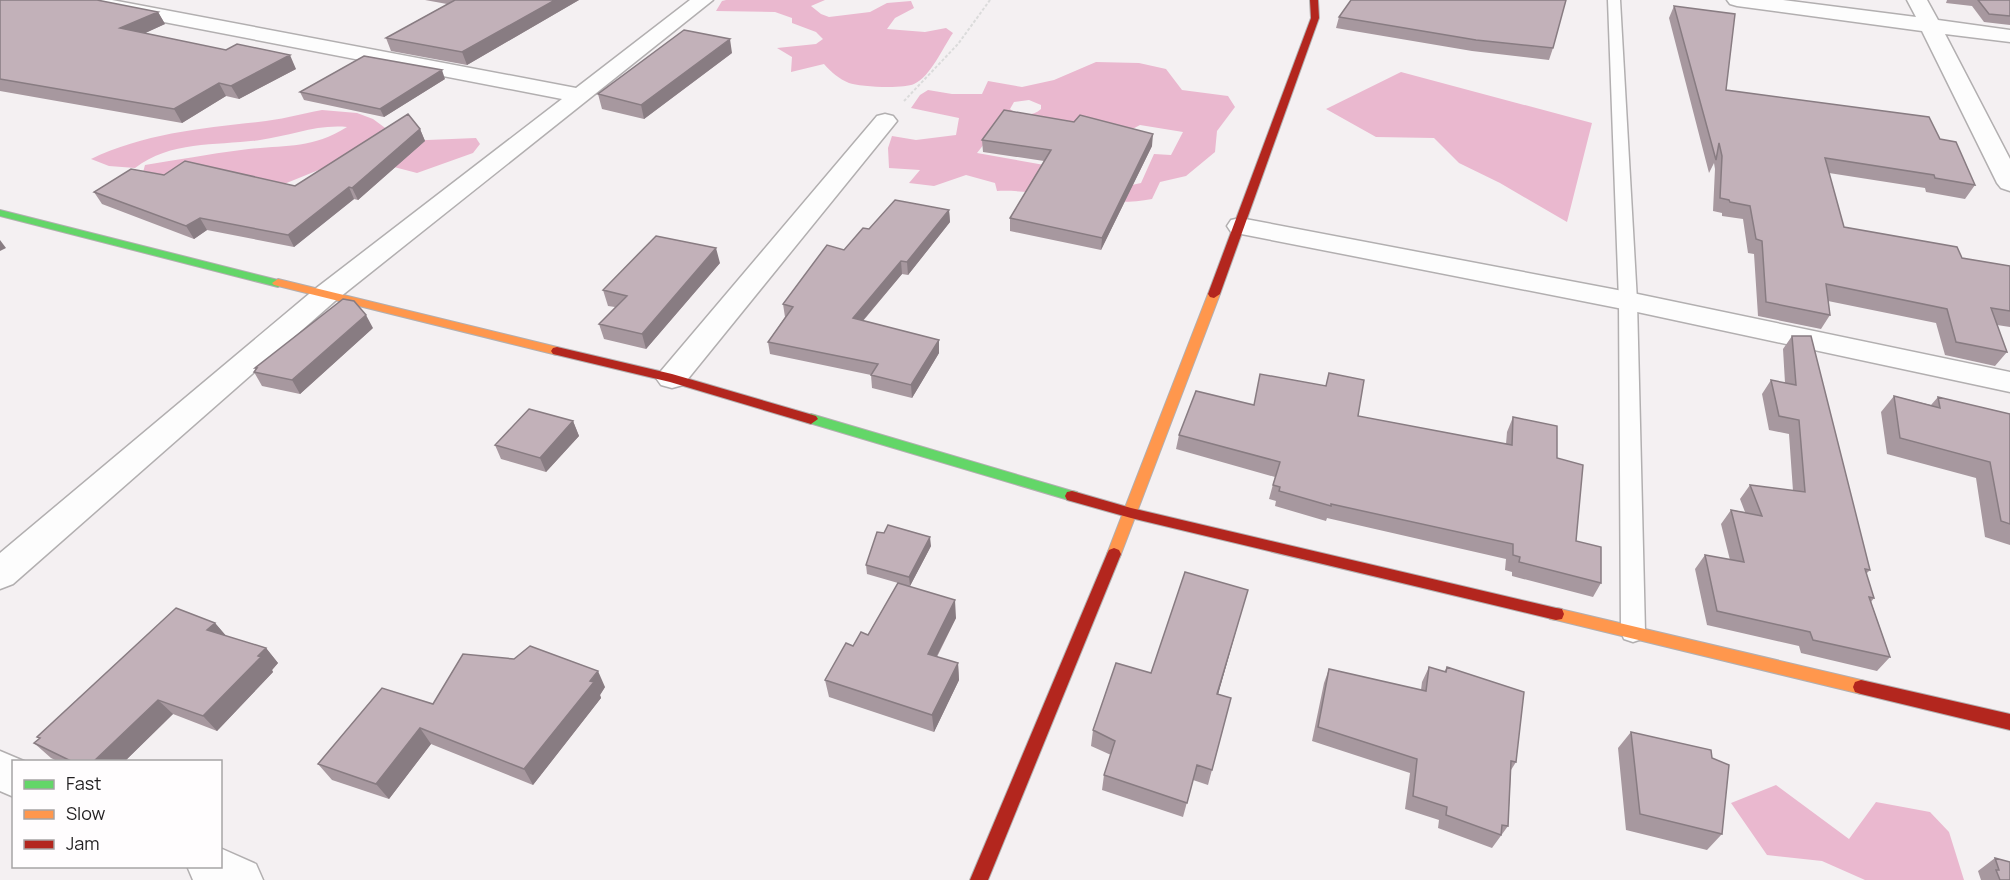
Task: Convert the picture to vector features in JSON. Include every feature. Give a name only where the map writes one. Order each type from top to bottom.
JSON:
[{"type":"street","points":[[81,0],[581,96]]},
{"type":"street","points":[[0,574],[325,295],[703,0]]},
{"type":"street","points":[[978,880],[1131,513],[1240,226],[1315,18],[1314,0]]},
{"type":"street","points":[[1737,0],[2010,36]]},
{"type":"street","points":[[1917,0],[2010,183]]},
{"type":"street","points":[[672,378],[885,121]]},
{"type":"street","points":[[0,213],[325,295],[672,378],[1131,513],[2010,722]]},
{"type":"street","points":[[1240,226],[1628,301],[2010,382]]},
{"type":"street","points":[[212,868],[240,880]]},
{"type":"lane","points":[[1614,0],[1628,301],[1633,632]]},
{"type":"path","points":[[885,121],[958,44],[990,0]]},
{"type":"shaded area","points":[[825,0],[811,6],[829,17],[870,12],[887,3],[911,1],[914,8],[895,18],[887,29],[925,32],[946,28],[953,33],[931,69],[914,84],[892,87],[862,86],[842,79],[824,64],[791,72],[792,57],[777,48],[816,44],[823,39],[816,32],[792,23],[792,18],[775,12],[716,11],[722,1]]},
{"type":"shaded area","points":[[1096,62],[1139,63],[1166,69],[1182,90],[1228,96],[1235,107],[1217,131],[1215,152],[1186,176],[1160,182],[1152,199],[1114,202],[997,191],[995,183],[966,175],[934,186],[909,183],[920,170],[889,168],[888,148],[892,136],[916,140],[956,135],[959,118],[911,108],[920,95],[928,90],[952,94],[982,94],[988,81],[1022,87],[1054,80]],"holes":[[[1029,100],[1041,105],[1041,109],[1026,115],[1010,109],[1014,102]],[[1003,120],[1123,134],[1140,125],[1183,132],[1171,155],[1154,154],[1141,183],[1127,186],[1050,166],[977,153]]]},
{"type":"shaded area","points":[[1401,72],[1592,123],[1567,222],[1500,183],[1459,163],[1434,138],[1376,137],[1326,109]]},
{"type":"shaded area","points":[[322,110],[357,113],[373,119],[403,141],[476,138],[480,144],[473,153],[417,173],[371,161],[326,167],[257,195],[142,176],[145,165],[256,148],[307,143],[333,135],[347,127],[325,127],[260,140],[179,148],[149,159],[135,168],[109,166],[91,159],[111,150],[173,133],[274,120]]},
{"type":"shaded area","points":[[1776,785],[1849,839],[1876,802],[1930,812],[1949,832],[1964,880],[1865,880],[1822,861],[1767,855],[1731,803]]},
{"type":"building","points":[[0,0],[97,0],[158,12],[120,28],[226,50],[237,44],[290,55],[231,86],[219,83],[174,109],[0,79]]},
{"type":"building","points":[[455,0],[555,0],[462,52],[386,38]]},
{"type":"building","points":[[1351,0],[1566,0],[1553,48],[1476,40],[1339,17]]},
{"type":"building","points":[[1978,0],[2010,0],[2010,16],[1989,14]]},
{"type":"building","points":[[1674,6],[1735,14],[1726,90],[1929,117],[1940,139],[1956,142],[1975,185],[1935,178],[1934,175],[1825,158],[1844,227],[1957,247],[1962,258],[2010,266],[2010,311],[1991,308],[2007,352],[1956,342],[1947,309],[1826,284],[1830,315],[1766,302],[1762,241],[1756,239],[1750,206],[1720,198],[1722,156],[1719,143],[1716,160]]},
{"type":"building","points":[[684,30],[730,39],[641,105],[598,94]]},
{"type":"building","points":[[364,56],[442,70],[380,109],[300,92]]},
{"type":"building","points":[[1004,110],[1074,122],[1080,115],[1153,134],[1102,238],[1010,218],[1051,150],[982,140]]},
{"type":"building","points":[[408,114],[420,129],[352,188],[349,187],[288,235],[200,218],[186,226],[94,192],[131,169],[164,175],[185,161],[295,186]]},
{"type":"building","points":[[895,200],[949,210],[907,262],[901,261],[853,318],[939,340],[911,385],[871,375],[878,364],[768,342],[793,307],[783,304],[827,245],[844,250],[863,228],[869,229]]},
{"type":"building","points":[[656,236],[716,248],[642,334],[599,324],[627,296],[603,290]]},
{"type":"building","points":[[343,299],[354,301],[366,315],[292,380],[254,372],[257,368],[255,368]]},
{"type":"building","points":[[1792,336],[1811,336],[1870,570],[1865,569],[1874,598],[1869,597],[1890,657],[1813,640],[1810,632],[1717,611],[1705,555],[1744,562],[1731,510],[1762,516],[1750,485],[1805,492],[1799,420],[1779,416],[1771,380],[1796,385]]},
{"type":"building","points":[[1329,373],[1364,380],[1358,416],[1512,445],[1513,417],[1557,426],[1557,458],[1583,465],[1576,541],[1601,547],[1601,583],[1519,562],[1520,557],[1513,555],[1513,544],[1331,504],[1331,506],[1279,491],[1280,487],[1273,485],[1280,462],[1179,435],[1196,391],[1254,405],[1260,374],[1326,386]]},
{"type":"building","points":[[1894,396],[1940,408],[1938,397],[2010,414],[2010,524],[2001,521],[1990,462],[1900,438]]},
{"type":"building","points":[[529,409],[573,421],[540,458],[495,445]]},
{"type":"building","points":[[888,525],[930,537],[909,577],[866,565],[877,532],[884,533]]},
{"type":"building","points":[[1185,572],[1248,590],[1217,694],[1231,698],[1212,770],[1197,765],[1187,803],[1104,775],[1115,741],[1093,730],[1116,663],[1151,673]]},
{"type":"building","points":[[898,583],[955,600],[928,654],[958,663],[932,715],[825,680],[846,643],[853,646],[861,632],[868,635]]},
{"type":"building","points":[[176,608],[215,623],[207,630],[266,648],[258,656],[261,657],[203,716],[158,700],[95,760],[69,760],[34,743],[40,738],[37,737]]},
{"type":"building","points":[[530,646],[598,671],[590,681],[594,682],[524,769],[420,728],[376,784],[318,764],[382,688],[433,704],[463,654],[514,659]]},
{"type":"building","points":[[1429,667],[1446,672],[1447,667],[1524,692],[1516,762],[1511,761],[1508,826],[1502,825],[1501,835],[1446,815],[1447,807],[1413,796],[1417,759],[1318,727],[1329,669],[1426,691]]},
{"type":"building","points":[[1631,732],[1711,750],[1712,758],[1729,765],[1722,834],[1640,814]]},
{"type":"building","points":[[1995,858],[2010,862],[2010,880],[2000,880]]},
{"type":"traffic: fast","points":[[0,213],[278,283]]},
{"type":"traffic: fast","points":[[811,419],[1072,496]]},
{"type":"traffic: slow","points":[[278,283],[557,351]]},
{"type":"traffic: slow","points":[[1114,554],[1214,294]]},
{"type":"traffic: slow","points":[[1556,614],[1861,687]]},
{"type":"traffic: jam","points":[[1214,294],[1315,18],[1314,0]]},
{"type":"traffic: jam","points":[[557,351],[672,378],[811,419]]},
{"type":"traffic: jam","points":[[1072,496],[1131,513],[1556,614]]},
{"type":"traffic: jam","points":[[979,880],[1114,554]]},
{"type":"traffic: jam","points":[[1861,687],[2010,722]]}]
